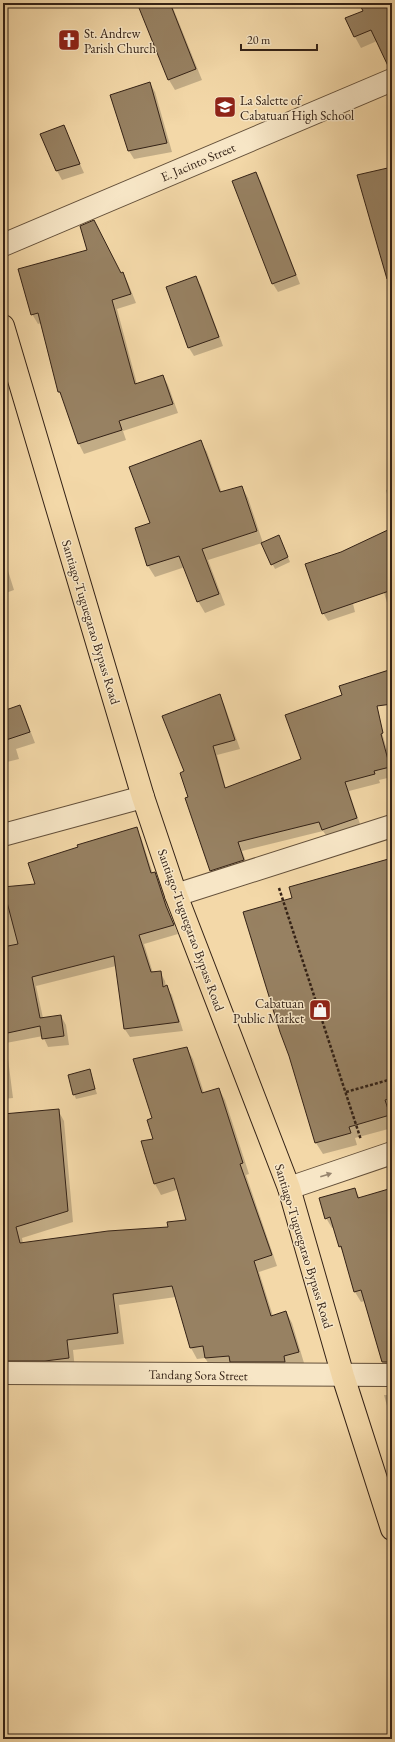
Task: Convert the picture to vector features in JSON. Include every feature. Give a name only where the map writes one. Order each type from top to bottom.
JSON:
[{"type":"highway","name":"Santiago-Tuguegarao Bypass Road","points":[[3,326],[143,797],[176,895],[289,1188],[343,1376],[392,1529]]},
{"type":"street","name":"E. Jacinto Street","points":[[3,245],[392,80]]},
{"type":"street","points":[[3,835],[143,797]]},
{"type":"street","points":[[176,895],[392,826]]},
{"type":"street","points":[[289,1188],[392,1153]]},
{"type":"street","name":"Tandang Sora Street","points":[[3,1373],[343,1376],[392,1375]]},
{"type":"path","points":[[272,864],[346,1092],[367,1162]]},
{"type":"path","points":[[346,1092],[392,1079]]},
{"type":"building","points":[[137,3],[170,3],[196,69],[168,80]]},
{"type":"building","points":[[359,3],[392,3],[392,68],[389,68],[371,30],[354,37],[345,18],[363,11]]},
{"type":"building","points":[[150,82],[167,143],[128,151],[110,95]]},
{"type":"building","points":[[64,125],[80,164],[56,171],[40,134]]},
{"type":"building","points":[[392,167],[392,279],[387,279],[357,175]]},
{"type":"building","points":[[256,172],[296,275],[272,284],[232,181]]},
{"type":"building","points":[[94,220],[121,273],[123,272],[131,294],[112,300],[135,384],[163,375],[173,404],[119,421],[122,430],[78,444],[60,392],[58,392],[38,313],[31,315],[18,269],[87,250],[80,226]]},
{"type":"building","points":[[196,276],[219,337],[188,348],[166,287]]},
{"type":"building","points":[[201,440],[220,492],[242,486],[257,531],[202,549],[219,594],[197,602],[179,556],[147,566],[135,528],[150,523],[129,467]]},
{"type":"building","points":[[392,528],[392,590],[322,614],[305,564],[341,552]]},
{"type":"building","points":[[279,535],[288,557],[271,565],[261,543]]},
{"type":"building","points":[[392,669],[392,704],[377,706],[383,733],[381,734],[390,767],[374,771],[375,774],[345,782],[357,818],[322,830],[319,822],[238,842],[244,860],[210,871],[185,798],[188,797],[180,773],[184,771],[162,716],[220,694],[235,740],[213,746],[225,788],[301,759],[285,715],[342,695],[339,686]]},
{"type":"building","points":[[20,705],[30,732],[3,741],[3,711]]},
{"type":"building","points":[[137,827],[151,873],[155,872],[174,925],[139,935],[151,972],[161,971],[163,987],[167,985],[179,1022],[124,1029],[114,956],[32,977],[40,1018],[61,1015],[64,1036],[42,1039],[40,1026],[3,1034],[3,947],[18,944],[3,887],[35,884],[28,863],[78,847],[77,845]]},
{"type":"building","name":"Cabatuan Public Market","points":[[392,858],[392,1098],[385,1100],[390,1115],[349,1127],[351,1133],[315,1143],[243,912],[292,898],[289,887]]},
{"type":"building","points":[[187,1047],[202,1093],[219,1088],[243,1163],[240,1164],[272,1255],[254,1261],[271,1316],[286,1311],[299,1352],[284,1356],[285,1362],[230,1362],[229,1356],[205,1358],[203,1346],[190,1348],[172,1286],[113,1294],[118,1333],[67,1340],[69,1358],[45,1361],[3,1361],[3,1114],[59,1109],[68,1211],[16,1227],[20,1243],[108,1231],[168,1227],[167,1222],[186,1220],[174,1178],[154,1184],[141,1141],[153,1139],[147,1120],[152,1118],[133,1059]]},
{"type":"building","points":[[90,1069],[95,1089],[73,1095],[68,1075]]},
{"type":"building","points":[[355,1188],[358,1198],[392,1188],[392,1362],[382,1362],[361,1290],[354,1292],[341,1246],[339,1247],[330,1217],[325,1219],[319,1198]]},
{"type":"place","name":"St. Andrew Parish Church","points":[[69,40]]},
{"type":"place","name":"La Salette of Cabatuan High School","points":[[225,107]]},
{"type":"place","name":"Cabatuan Public Market","points":[[320,1010]]}]
